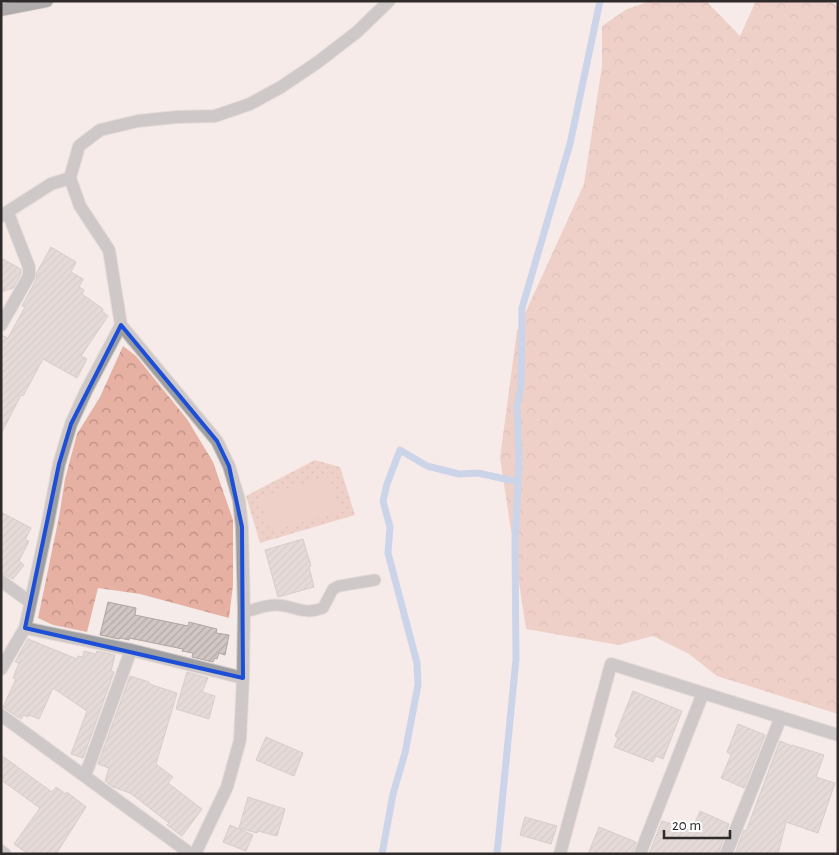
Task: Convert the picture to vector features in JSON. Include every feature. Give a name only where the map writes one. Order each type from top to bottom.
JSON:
[{"type":"main road","points":[[1,10],[47,1]]},
{"type":"street","points":[[195,854],[227,787],[240,740],[244,612],[242,527],[239,500],[229,466],[217,441],[121,324],[109,250],[80,206],[70,178],[79,146],[100,130],[138,121],[215,116],[250,104],[282,87],[318,62],[356,32],[390,1]]},
{"type":"street","points":[[1,325],[28,276],[29,267],[5,215],[51,184],[70,178]]},
{"type":"street","points":[[1,669],[25,628],[59,464],[71,424],[121,324]]},
{"type":"street","points":[[1,581],[30,602]]},
{"type":"street","points":[[25,628],[131,650],[243,678]]},
{"type":"street","points":[[85,776],[131,650]]},
{"type":"street","points":[[560,854],[611,664],[838,735]]},
{"type":"street","points":[[640,854],[703,693]]},
{"type":"street","points":[[1,715],[191,854]]},
{"type":"street","points":[[726,854],[781,717]]},
{"type":"street","points":[[1,851],[5,854]]},
{"type":"lane","points":[[244,612],[273,605],[289,606],[300,611],[312,612],[323,608],[333,589],[339,586],[375,580]]},
{"type":"highlighted area","points":[[121,325],[217,441],[229,466],[242,527],[243,678],[25,628],[59,464],[71,424]]},
{"type":"green space","points":[[651,1],[706,1],[740,36],[756,1],[830,1],[838,7],[838,714],[717,676],[689,654],[653,636],[619,645],[526,629],[500,458],[517,331],[584,184],[602,66],[602,26],[627,9]]},
{"type":"green space","points":[[123,346],[136,356],[187,419],[213,462],[233,520],[233,585],[229,618],[140,594],[98,588],[87,632],[53,625],[38,618],[65,479],[77,434],[100,397]]},
{"type":"green space","points":[[315,460],[340,467],[355,515],[260,543],[246,496]]},
{"type":"green space","points":[[330,477],[340,511],[269,532],[259,497]]},
{"type":"building","points":[[51,247],[76,262],[71,272],[83,279],[79,287],[84,290],[82,294],[103,309],[102,311],[108,316],[81,356],[87,359],[77,378],[43,359],[23,396],[21,395],[1,434],[1,335],[8,338],[25,307],[22,306],[36,280],[37,272]]},
{"type":"building","points":[[1,258],[21,269],[21,274],[13,288],[1,292]]},
{"type":"building","points":[[1,512],[31,528],[25,540],[29,541],[19,561],[24,565],[13,579],[1,573]]},
{"type":"building","points":[[303,539],[311,566],[309,567],[314,587],[278,597],[265,550]]},
{"type":"building","points":[[108,602],[136,608],[135,615],[188,626],[189,622],[217,629],[216,633],[229,635],[225,655],[219,653],[217,659],[215,658],[213,662],[192,657],[193,653],[182,651],[183,649],[129,638],[129,640],[119,639],[100,635]]},
{"type":"building","points":[[28,639],[77,659],[78,656],[83,657],[84,651],[96,654],[97,651],[115,655],[111,671],[114,672],[83,758],[71,754],[87,711],[53,688],[39,719],[24,715],[21,719],[3,707],[16,679],[13,678],[19,663],[15,662]]},
{"type":"building","points":[[187,672],[208,678],[202,692],[215,696],[209,719],[176,709]]},
{"type":"building","points":[[130,676],[177,693],[156,764],[173,777],[168,783],[202,809],[182,836],[167,825],[169,823],[130,793],[113,787],[105,781],[109,768],[98,764]]},
{"type":"building","points":[[633,691],[682,711],[663,759],[656,756],[653,762],[614,747],[618,738],[615,736]]},
{"type":"building","points":[[738,724],[765,735],[744,788],[721,778],[731,755],[727,752]]},
{"type":"building","points":[[266,737],[303,753],[294,776],[256,760]]},
{"type":"building","points":[[780,741],[824,755],[816,777],[835,783],[818,833],[786,822],[778,854],[735,854],[744,830],[746,831]]},
{"type":"building","points":[[1,755],[52,792],[56,787],[66,794],[67,792],[86,807],[56,854],[28,854],[14,844],[40,808],[1,780]]},
{"type":"building","points":[[248,797],[285,809],[277,836],[239,828]]},
{"type":"building","points":[[700,811],[729,824],[718,854],[649,854],[662,821],[692,830]]},
{"type":"building","points":[[525,817],[557,826],[551,844],[520,835]]},
{"type":"building","points":[[230,825],[253,835],[246,851],[223,842]]},
{"type":"building","points":[[599,827],[636,842],[632,854],[588,854]]},
{"type":"waterway","points":[[497,854],[516,659],[515,542],[519,461],[517,406],[521,386],[522,308],[570,144],[600,1]]},
{"type":"waterway","points":[[382,854],[393,794],[405,753],[418,685],[417,663],[388,553],[390,527],[383,501],[387,484],[400,450],[427,466],[459,474],[478,473],[518,482]]}]
